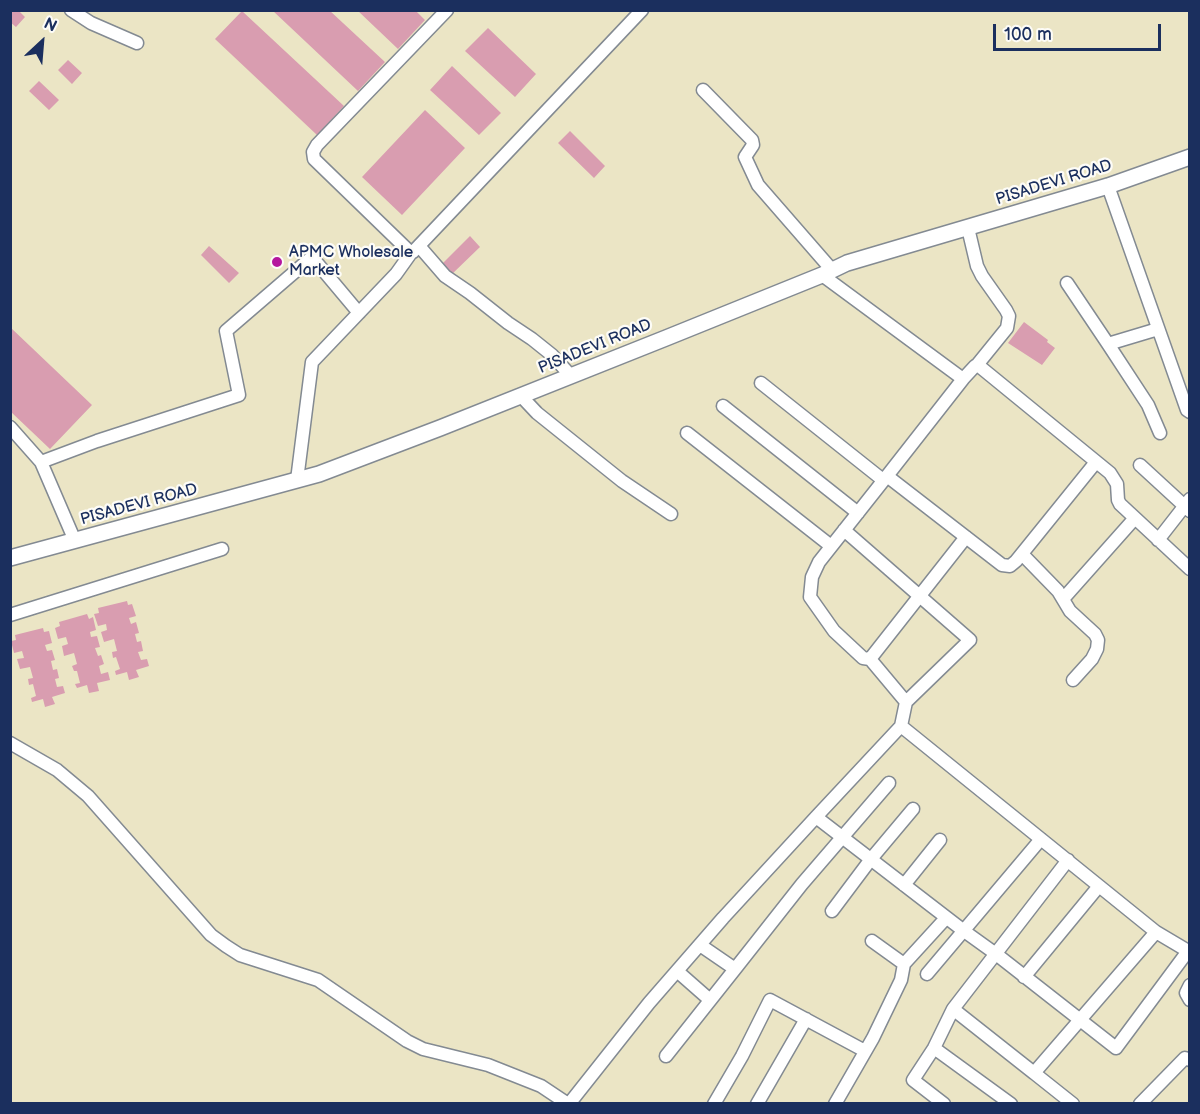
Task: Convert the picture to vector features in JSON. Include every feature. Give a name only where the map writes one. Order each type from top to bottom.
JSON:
[{"type":"street","points":[[71,10],[91,23],[137,43]]},
{"type":"street","points":[[447,10],[317,145],[313,152],[314,159],[445,276],[532,339],[552,355],[571,376]]},
{"type":"street","points":[[297,480],[312,362],[396,274],[415,249],[642,11]]},
{"type":"street","points":[[703,90],[752,140],[753,145],[745,157],[758,185],[827,272],[963,379]]},
{"type":"street","name":"PISADEVI ROAD","points":[[10,558],[319,474],[571,376],[847,263],[1108,186],[1190,157]]},
{"type":"street","points":[[1108,186],[1186,410],[1190,412]]},
{"type":"street","points":[[906,702],[870,659],[863,658],[834,630],[810,597],[812,577],[819,562],[831,546],[963,379],[1007,328],[1009,316],[977,266],[968,228]]},
{"type":"street","points":[[41,462],[238,394],[226,331],[312,256],[359,313]]},
{"type":"street","points":[[1067,284],[1148,405],[1160,433]]},
{"type":"street","points":[[1108,344],[1158,329]]},
{"type":"street","points":[[977,365],[1113,477],[1117,484],[1119,501],[1190,570]]},
{"type":"street","points":[[761,383],[1002,565],[1010,566],[1016,561],[1096,462]]},
{"type":"street","points":[[520,396],[537,414],[622,481],[671,514]]},
{"type":"street","points":[[723,406],[858,513]]},
{"type":"street","points":[[10,427],[41,462],[75,541]]},
{"type":"street","points":[[687,433],[831,546]]},
{"type":"street","points":[[1140,465],[1188,505],[1158,540]]},
{"type":"street","points":[[1063,599],[1135,518]]},
{"type":"street","points":[[10,744],[57,770],[88,795],[211,935],[240,956],[318,980],[407,1041],[423,1049],[488,1065],[541,1086],[568,1104],[677,971],[901,726],[906,702],[970,640],[844,530]]},
{"type":"street","points":[[870,659],[966,537]]},
{"type":"street","points":[[10,615],[222,549]]},
{"type":"street","points":[[1022,554],[1058,591],[1070,610],[1095,634],[1098,640],[1092,659],[1073,680]]},
{"type":"street","points":[[816,817],[1116,1048],[1189,950],[1156,932],[901,726]]},
{"type":"street","points":[[666,1056],[802,884],[889,783]]},
{"type":"street","points":[[832,911],[913,809]]},
{"type":"street","points":[[927,974],[1041,839]]},
{"type":"street","points":[[904,885],[940,840]]},
{"type":"street","points":[[944,1104],[913,1080],[934,1048],[953,1010],[1068,860]]},
{"type":"street","points":[[1024,977],[1099,886]]},
{"type":"street","points":[[835,1104],[866,1051],[901,980],[904,964],[946,918]]},
{"type":"street","points":[[1034,1073],[1156,932]]},
{"type":"street","points":[[872,941],[904,964]]},
{"type":"street","points":[[700,945],[735,969]]},
{"type":"street","points":[[677,971],[710,1000]]},
{"type":"street","points":[[1190,985],[1186,993],[1190,1000]]},
{"type":"street","points":[[714,1104],[771,999],[866,1051]]},
{"type":"street","points":[[953,1010],[1073,1104]]},
{"type":"street","points":[[757,1104],[806,1019]]},
{"type":"street","points":[[934,1048],[1011,1104]]},
{"type":"street","points":[[1140,1104],[1188,1056]]},
{"type":"building","points":[[10,10],[18,10],[25,17],[16,27],[10,22]]},
{"type":"building","points":[[272,10],[329,10],[385,62],[358,91]]},
{"type":"building","points":[[357,10],[415,10],[425,20],[398,49]]},
{"type":"building","points":[[242,11],[344,106],[317,135],[215,39]]},
{"type":"building","points":[[488,28],[536,74],[515,97],[465,51]]},
{"type":"building","points":[[68,60],[82,73],[72,84],[58,70]]},
{"type":"building","points":[[452,66],[501,113],[479,135],[430,90]]},
{"type":"building","points":[[39,81],[59,100],[49,110],[29,91]]},
{"type":"building","points":[[425,110],[465,148],[402,215],[362,177]]},
{"type":"building","points":[[570,131],[605,166],[594,178],[558,143]]},
{"type":"building","points":[[470,236],[480,247],[451,275],[441,265]]},
{"type":"building","points":[[209,246],[239,273],[229,283],[201,255]]},
{"type":"building","points":[[1024,322],[1055,348],[1042,365],[1008,343]]},
{"type":"building","points":[[10,327],[92,405],[50,449],[10,411]]},
{"type":"building","points":[[127,601],[128,605],[132,604],[136,616],[129,618],[131,624],[136,622],[139,633],[135,634],[137,642],[141,641],[143,651],[138,652],[141,660],[147,659],[149,666],[136,670],[139,677],[129,680],[127,672],[116,675],[115,671],[120,669],[116,657],[113,658],[112,652],[117,651],[114,639],[104,642],[101,632],[107,630],[106,624],[98,626],[94,614],[99,613],[98,608]]},
{"type":"building","points":[[87,614],[89,619],[93,617],[96,630],[90,632],[91,637],[97,636],[100,647],[95,648],[104,664],[99,666],[101,674],[108,672],[110,680],[97,683],[99,691],[89,693],[87,685],[77,688],[75,684],[80,683],[77,671],[74,671],[72,666],[77,664],[74,653],[64,656],[62,646],[68,644],[66,637],[58,639],[55,628],[60,626],[59,622]]},
{"type":"building","points":[[43,628],[44,632],[49,631],[52,643],[45,645],[47,651],[52,650],[55,660],[51,661],[53,670],[57,669],[59,678],[55,679],[57,687],[63,686],[65,693],[52,697],[55,704],[45,707],[43,699],[32,702],[31,698],[36,696],[33,684],[29,685],[28,679],[33,678],[30,667],[20,669],[17,659],[24,658],[22,651],[14,653],[11,641],[16,640],[15,635]]},
{"type":"place","name":"APMC Wholesale Market","points":[[277,262]]}]
